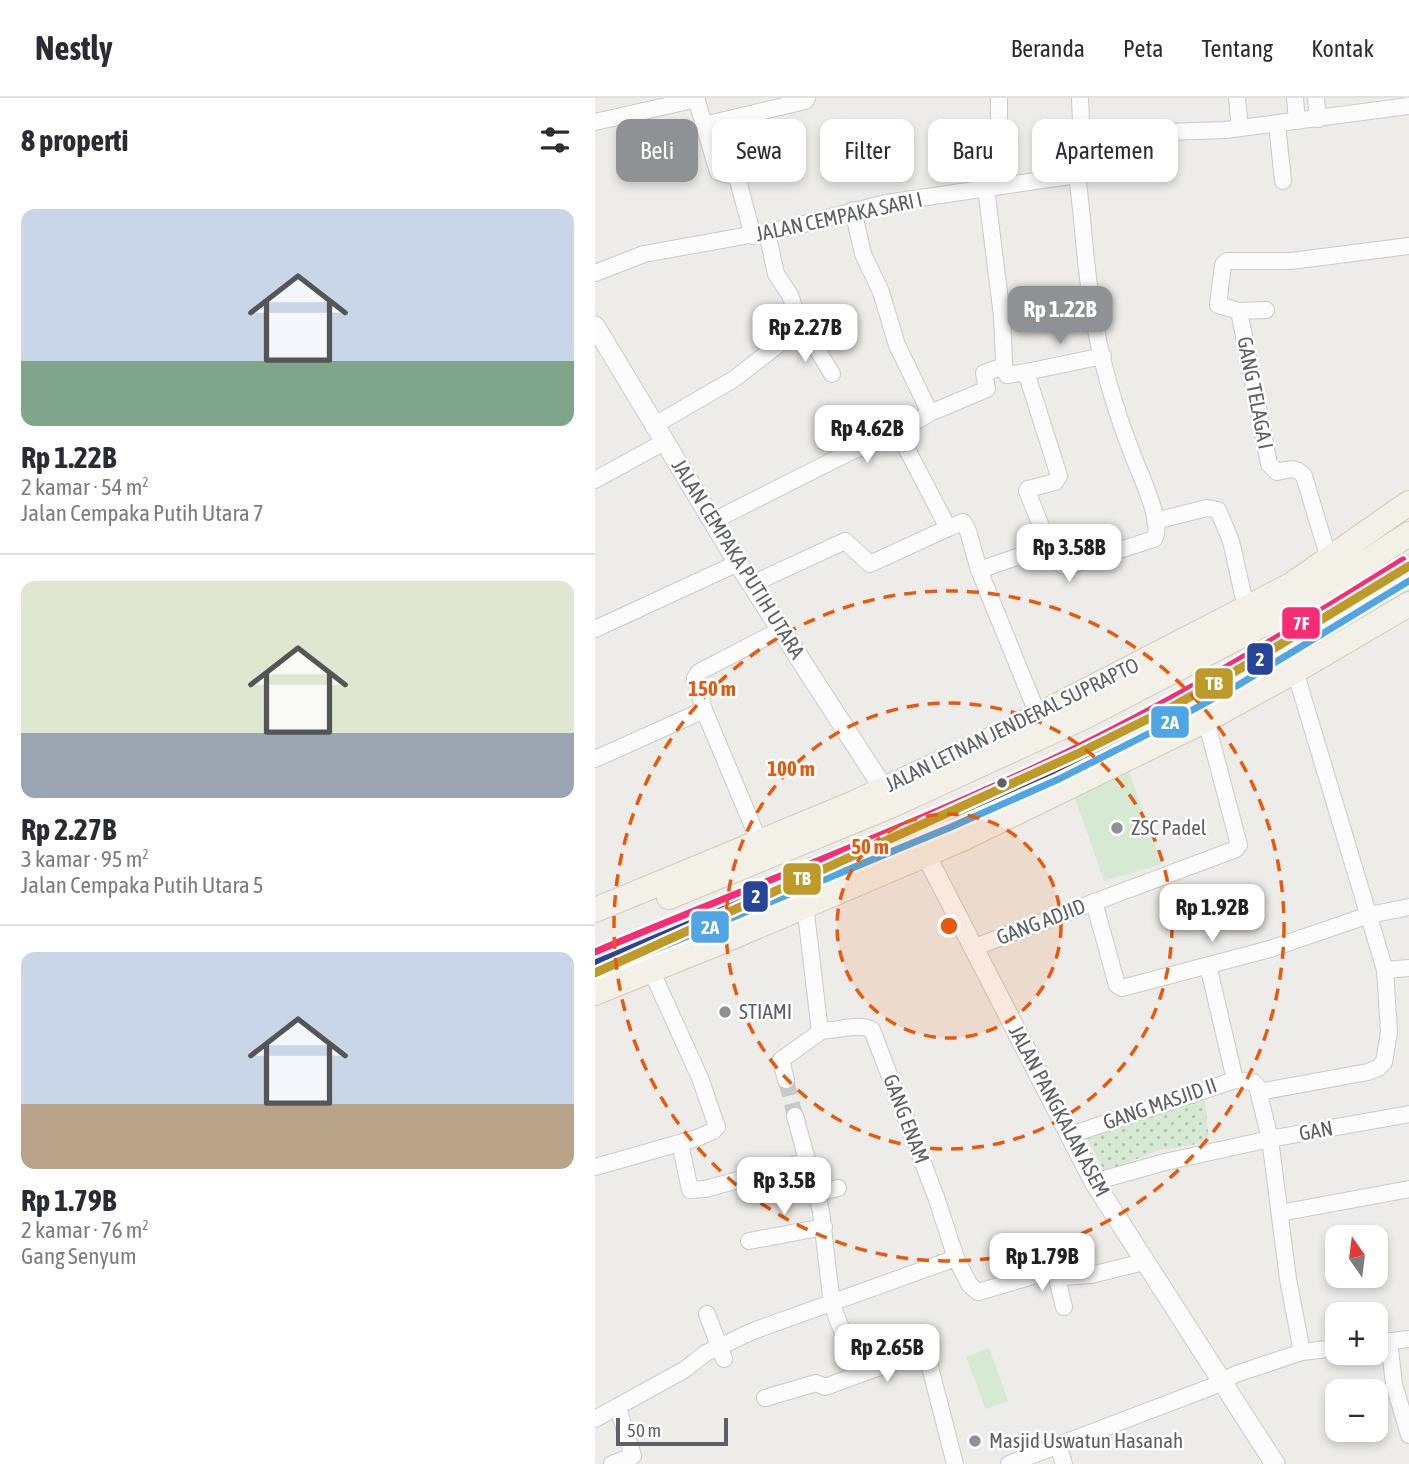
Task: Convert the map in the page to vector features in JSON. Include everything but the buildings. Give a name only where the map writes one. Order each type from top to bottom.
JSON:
[{"type":"main road","name":"JALAN LETNAN JENDERAL SUPRAPTO","points":[[595,927],[888,807],[995,748],[1038,715],[1290,585],[1409,503]]},
{"type":"main road","name":"JALAN LETNAN JENDERAL SUPRAPTO","points":[[595,910],[884,789],[1084,717],[1293,609],[1409,534]]},
{"type":"main road","points":[[595,972],[802,886],[919,841],[1206,720],[1295,671],[1408,591]]},
{"type":"main road","points":[[595,993],[926,855],[1408,591]]},
{"type":"street","points":[[704,125],[804,102],[807,98]]},
{"type":"street","points":[[999,98],[999,169],[994,187],[1004,366],[1007,375],[1103,356]]},
{"type":"street","points":[[1080,98],[1081,119]]},
{"type":"street","points":[[1237,98],[1240,128]]},
{"type":"street","points":[[1295,98],[1297,121]]},
{"type":"street","points":[[1316,98],[1318,119]]},
{"type":"street","points":[[595,122],[697,99],[718,172],[737,177],[776,274],[790,295],[801,327]]},
{"type":"street","points":[[1178,131],[1240,128],[1409,106]]},
{"type":"street","points":[[1277,124],[1283,181]]},
{"type":"street","name":"JALAN CEMPAKA SARI I","points":[[595,273],[644,254],[760,234],[853,210],[1032,180]]},
{"type":"street","points":[[1025,372],[1059,476],[1055,482],[1027,491],[1049,546],[1065,566],[1154,539],[1157,534],[1155,521],[1146,487],[1131,452],[1103,356],[1089,284],[1081,182]]},
{"type":"street","points":[[853,210],[863,254],[881,292],[897,345],[930,413]]},
{"type":"street","name":"GANG TELAGA I","points":[[1329,559],[1304,476],[1293,468],[1276,472],[1269,464],[1239,311],[1219,306],[1223,265],[1227,261],[1290,261],[1409,246]]},
{"type":"street","points":[[1239,311],[1266,310]]},
{"type":"street","name":"JALAN CEMPAKA PUTIH UTARA","points":[[595,326],[602,354],[659,434],[737,564],[782,629],[884,789]]},
{"type":"street","points":[[595,480],[801,327],[809,328],[817,349],[832,374]]},
{"type":"street","points":[[713,521],[850,452],[898,432],[930,413],[986,390],[988,387],[984,373],[1004,366]]},
{"type":"street","points":[[898,432],[948,528]]},
{"type":"street","points":[[1155,521],[1207,508],[1218,510],[1231,541],[1246,608]]},
{"type":"street","points":[[752,584],[845,541],[870,564],[960,522],[965,525],[979,570],[1038,715]]},
{"type":"street","points":[[979,570],[1049,546]]},
{"type":"street","points":[[595,629],[737,564]]},
{"type":"street","points":[[759,841],[704,710],[695,678],[699,673],[782,629]]},
{"type":"street","points":[[1259,1092],[1369,1072],[1378,1068],[1384,1062],[1389,1032],[1385,971],[1295,671]]},
{"type":"street","points":[[595,759],[704,710]]},
{"type":"street","points":[[1094,902],[1238,847],[1206,720]]},
{"type":"street","name":"JALAN PANGKALAN ASEM","points":[[926,855],[1094,1182],[1275,1464]]},
{"type":"street","name":"GANG ADJID","points":[[975,947],[1094,902],[1117,985],[1120,987],[1167,978],[1369,915],[1409,907]]},
{"type":"street","points":[[786,1080],[781,1060],[817,1036],[820,1030],[805,905]]},
{"type":"street","points":[[1208,965],[1234,1080]]},
{"type":"street","points":[[1385,971],[1409,968]]},
{"type":"street","points":[[595,1167],[713,1132],[717,1126],[651,970]]},
{"type":"street","name":"GANG ENAM","points":[[820,1030],[832,1031],[862,1026],[872,1030],[936,1197],[956,1258]]},
{"type":"street","name":"GANG MASJID II","points":[[1070,1135],[1234,1080],[1253,1082],[1258,1086],[1259,1092]]},
{"type":"street","name":"GAN","points":[[1259,1092],[1270,1139],[1409,1114]]},
{"type":"street","points":[[795,1116],[824,1227],[832,1304],[846,1341],[863,1373]]},
{"type":"street","points":[[1094,1182],[1165,1162],[1270,1139],[1288,1279],[1302,1352]]},
{"type":"street","points":[[680,1143],[690,1190],[705,1189],[808,1161]]},
{"type":"street","points":[[817,1193],[838,1188]]},
{"type":"street","points":[[1280,1213],[1409,1189]]},
{"type":"street","points":[[749,1241],[824,1227]]},
{"type":"street","points":[[595,1419],[722,1353],[753,1331],[956,1258],[967,1281],[978,1292],[1055,1270]]},
{"type":"street","points":[[1055,1270],[1062,1277],[1091,1275],[1144,1262]]},
{"type":"street","points":[[1055,1270],[1064,1307]]},
{"type":"street","points":[[707,1314],[722,1353]]},
{"type":"street","points":[[1388,1341],[1409,1339]]},
{"type":"street","points":[[1009,1464],[1236,1374],[1302,1352],[1325,1349]]},
{"type":"street","points":[[765,1398],[816,1383],[825,1387],[915,1355],[924,1357],[929,1363],[955,1464]]},
{"type":"street","points":[[1388,1361],[1409,1435]]},
{"type":"street","points":[[612,1464],[633,1456],[618,1408]]},
{"type":"street","points":[[1058,1445],[1064,1464]]},
{"type":"green space","points":[[1409,553],[1409,569],[1380,587],[1179,707],[1056,769],[1049,755],[1252,651]]},
{"type":"green space","points":[[1409,585],[1409,603],[1061,789],[1054,777],[1164,727]]},
{"type":"green space","name":"ZSC Padel","points":[[1129,772],[1162,864],[1104,881],[1073,792]]},
{"type":"green space","points":[[877,829],[885,844],[595,963],[595,947]]},
{"type":"green space","points":[[1204,1089],[1209,1142],[1159,1150],[1105,1172],[1085,1135]]},
{"type":"green space","points":[[989,1348],[1008,1401],[986,1409],[966,1357]]},
{"type":"tunnel","points":[[786,1080],[795,1116]]},
{"type":"transit line","name":"7F","points":[[595,952],[993,787],[1095,739],[1273,640],[1403,560]]},
{"type":"transit line","name":"TB","points":[[595,973],[1079,753],[1172,707],[1409,566]]},
{"type":"transit line","name":"2","points":[[595,963],[1054,770],[1235,674],[1409,569]]},
{"type":"transit line","name":"2A","points":[[599,973],[951,827],[1059,779],[1240,684],[1409,581]]},
{"type":"place","name":"ZSC Padel","points":[[1117,828]]},
{"type":"place","name":"STIAMI","points":[[725,1012]]},
{"type":"place","name":"Masjid Uswatun Hasanah","points":[[975,1441]]}]
